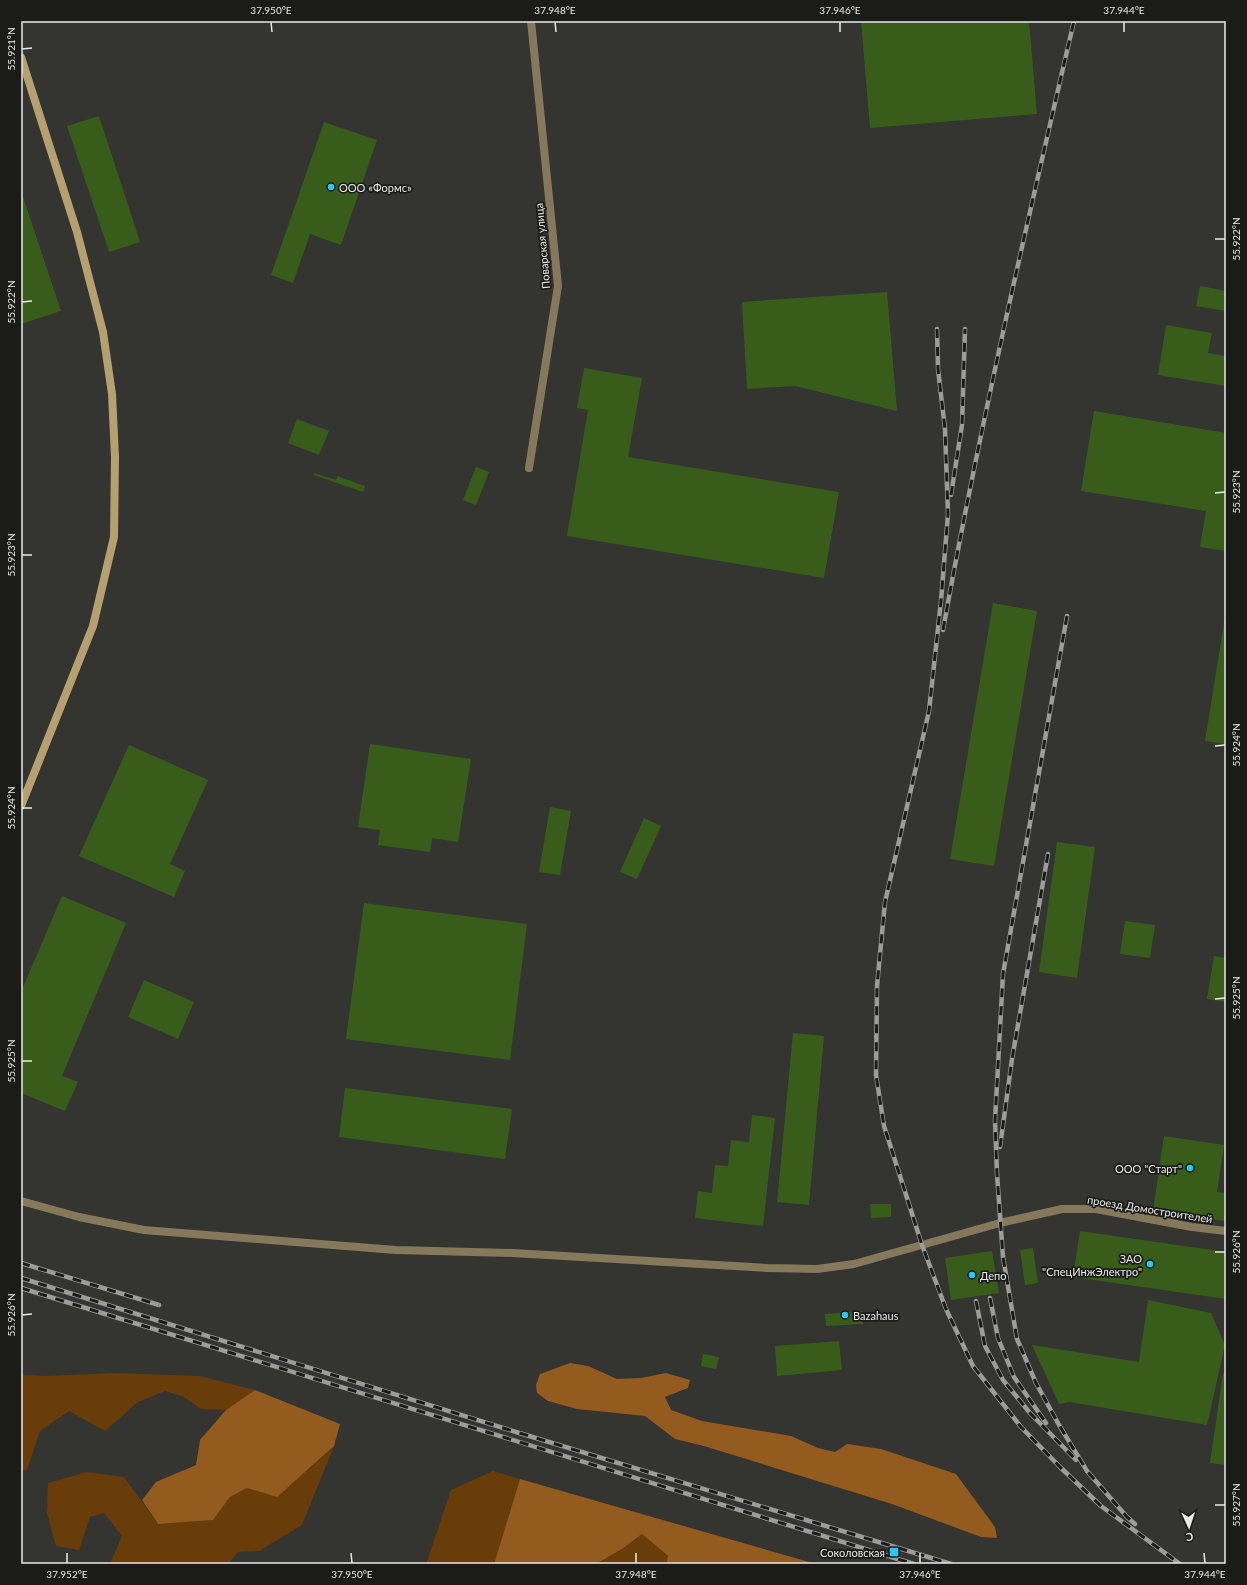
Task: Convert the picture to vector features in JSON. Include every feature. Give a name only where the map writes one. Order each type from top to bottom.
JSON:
[{"type":"street","name":"Поварская улица","points":[[529,468],[558,286],[531,21]]},
{"type":"street","points":[[21,57],[77,232],[103,332],[112,394],[115,457],[114,537],[93,626],[21,806]]},
{"type":"street","name":"проезд Домостроителей","points":[[21,1201],[80,1217],[152,1231],[396,1250],[512,1253],[768,1268],[817,1269],[854,1264],[1000,1223],[1062,1209],[1096,1209],[1192,1227],[1226,1231]]},
{"type":"shaded area","points":[[570,1363],[588,1366],[617,1379],[641,1378],[666,1373],[690,1380],[688,1388],[665,1397],[671,1410],[702,1421],[791,1436],[818,1448],[835,1452],[847,1444],[881,1449],[956,1474],[995,1527],[997,1538],[981,1537],[892,1504],[704,1446],[675,1439],[645,1416],[577,1409],[548,1401],[537,1393],[536,1385],[540,1374]]},
{"type":"shaded area","points":[[114,1373],[200,1376],[255,1390],[226,1410],[201,1409],[184,1397],[165,1391],[138,1402],[105,1431],[69,1411],[40,1431],[27,1470],[21,1470],[21,1375],[48,1376]]},
{"type":"shaded area","points":[[255,1390],[340,1424],[334,1446],[277,1497],[247,1488],[230,1497],[213,1520],[158,1524],[142,1500],[156,1482],[196,1465],[200,1440],[226,1410]]},
{"type":"shaded area","points":[[334,1446],[302,1525],[259,1551],[238,1552],[228,1564],[110,1564],[122,1536],[104,1513],[90,1517],[79,1550],[56,1546],[47,1513],[48,1483],[87,1472],[124,1477],[158,1524],[213,1520],[230,1497],[247,1488],[308,1470]]},
{"type":"shaded area","points":[[493,1471],[520,1479],[494,1564],[426,1564],[451,1490]]},
{"type":"shaded area","points":[[520,1479],[816,1564],[666,1564],[668,1556],[642,1534],[622,1549],[596,1564],[494,1564]]},
{"type":"shaded area","points":[[642,1534],[668,1556],[666,1564],[596,1564],[622,1549]]},
{"type":"building","points":[[861,21],[1029,21],[1037,114],[870,128]]},
{"type":"building","points":[[99,116],[140,242],[109,252],[67,126]]},
{"type":"building","name":"ООО «Формс»","points":[[324,122],[377,140],[341,245],[310,234],[293,283],[271,275]]},
{"type":"building","points":[[21,191],[61,311],[21,324]]},
{"type":"building","points":[[1200,286],[1226,291],[1226,311],[1196,306]]},
{"type":"building","points":[[887,292],[897,411],[795,386],[747,389],[742,302]]},
{"type":"building","points":[[1166,325],[1212,333],[1208,353],[1226,356],[1226,386],[1158,375]]},
{"type":"building","points":[[584,368],[642,378],[628,457],[839,492],[824,578],[567,536],[588,410],[577,408]]},
{"type":"building","points":[[1094,411],[1226,433],[1226,551],[1200,547],[1206,511],[1081,491]]},
{"type":"building","points":[[297,419],[329,431],[319,455],[288,443]]},
{"type":"building","points":[[476,467],[489,472],[476,505],[463,500]]},
{"type":"building","points":[[314,473],[336,480],[337,476],[365,486],[363,492],[314,475]]},
{"type":"building","points":[[993,603],[1037,611],[994,866],[950,859]]},
{"type":"building","points":[[1226,617],[1226,744],[1205,741]]},
{"type":"building","points":[[370,744],[471,759],[458,842],[432,838],[430,852],[378,845],[380,830],[358,827]]},
{"type":"building","points":[[129,745],[208,780],[170,864],[185,871],[174,897],[79,856]]},
{"type":"building","points":[[550,807],[571,811],[560,875],[539,872]]},
{"type":"building","points":[[644,818],[661,826],[637,879],[620,872]]},
{"type":"building","points":[[1057,842],[1095,847],[1077,978],[1039,972]]},
{"type":"building","points":[[62,896],[126,923],[62,1076],[78,1082],[65,1111],[21,1093],[21,992]]},
{"type":"building","points":[[364,903],[527,924],[510,1060],[346,1039]]},
{"type":"building","points":[[1125,921],[1155,925],[1150,958],[1120,954]]},
{"type":"building","points":[[1214,956],[1226,958],[1226,1002],[1207,999]]},
{"type":"building","points":[[144,980],[194,1002],[178,1039],[128,1017]]},
{"type":"building","points":[[793,1033],[824,1036],[809,1205],[777,1202]]},
{"type":"building","points":[[345,1088],[512,1109],[505,1159],[339,1137]]},
{"type":"building","points":[[752,1115],[775,1118],[763,1226],[695,1218],[698,1191],[712,1193],[715,1165],[728,1166],[731,1140],[749,1142]]},
{"type":"building","name":"ООО \"Старт\"","points":[[1164,1136],[1224,1145],[1217,1192],[1226,1193],[1226,1221],[1153,1211]]},
{"type":"building","points":[[870,1204],[891,1204],[891,1217],[871,1218]]},
{"type":"building","name":"ЗАО \"СпецИнжЭлектро\"","points":[[1080,1231],[1226,1252],[1226,1299],[1073,1277]]},
{"type":"building","points":[[1033,1248],[1038,1283],[1025,1285],[1020,1250]]},
{"type":"building","name":"Депо","points":[[992,1251],[999,1293],[951,1300],[945,1258]]},
{"type":"building","points":[[1148,1300],[1211,1313],[1225,1345],[1207,1425],[1069,1402],[1059,1404],[1032,1345],[1139,1362]]},
{"type":"building","points":[[862,1311],[863,1324],[826,1326],[825,1314]]},
{"type":"building","points":[[839,1341],[842,1370],[777,1376],[775,1346]]},
{"type":"building","points":[[703,1354],[719,1357],[716,1369],[701,1366]]},
{"type":"building","points":[[1223,1373],[1226,1373],[1226,1465],[1210,1463]]},
{"type":"railway","points":[[943,630],[988,400],[1074,21]]},
{"type":"railway","points":[[937,329],[938,369],[945,429],[948,514],[941,601],[929,711],[885,902],[877,986],[876,1075],[884,1126],[922,1245],[946,1309],[973,1366],[1021,1427],[1060,1467],[1101,1506],[1180,1564]]},
{"type":"railway","points":[[951,495],[962,425],[965,329]]},
{"type":"railway","points":[[1067,616],[1003,974],[995,1121],[1003,1257],[1017,1339],[1036,1383],[1087,1471],[1127,1517],[1135,1524]]},
{"type":"railway","points":[[1000,1147],[1012,1059],[1048,854]]},
{"type":"railway","points":[[21,1263],[159,1305]]},
{"type":"railway","points":[[21,1278],[516,1432],[951,1564]]},
{"type":"railway","points":[[21,1288],[914,1564]]},
{"type":"railway","points":[[990,1298],[998,1338],[1014,1377],[1046,1423]]},
{"type":"railway","points":[[976,1301],[985,1346],[1003,1380],[1030,1413],[1076,1460]]},
{"type":"place","name":"ООО «Формс»","points":[[331,187]]},
{"type":"place","name":"ООО \"Старт\"","points":[[1190,1168]]},
{"type":"place","name":"ЗАО \"СпецИнжЭлектро\"","points":[[1150,1264]]},
{"type":"place","name":"Депо","points":[[972,1275]]},
{"type":"place","name":"Bazahaus","points":[[845,1315]]},
{"type":"place","name":"Соколовская","points":[[894,1552]]}]
